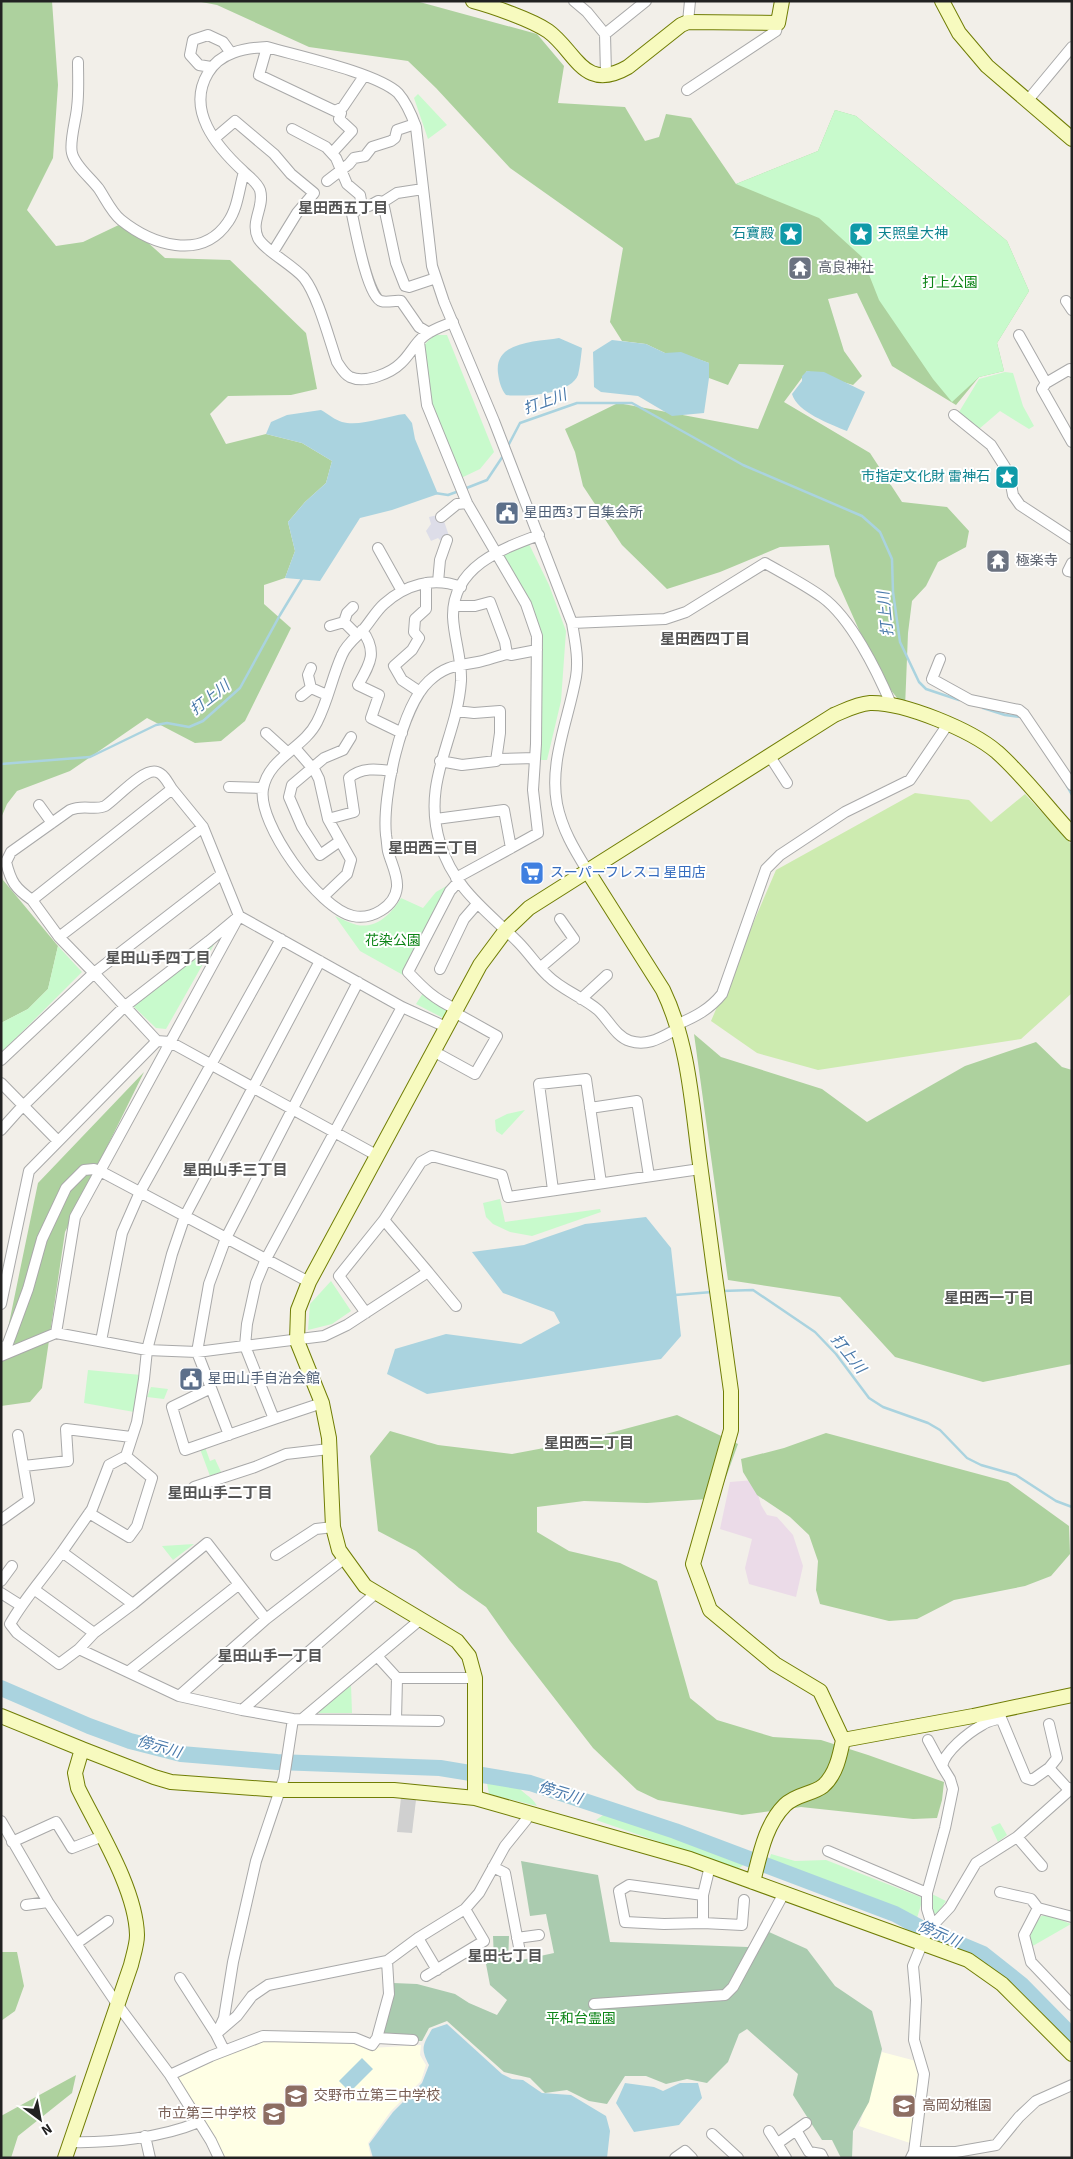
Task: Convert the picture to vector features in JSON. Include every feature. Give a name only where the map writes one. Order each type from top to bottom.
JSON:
[{"type":"street","points":[[473,1],[490,6],[546,30],[558,40],[581,67],[592,73],[620,72],[688,22],[778,23]]},
{"type":"street","points":[[574,1],[587,12],[605,34],[606,74]]},
{"type":"street","points":[[605,34],[646,1]]},
{"type":"street","points":[[688,22],[690,1]]},
{"type":"street","points":[[687,90],[776,31],[782,1]]},
{"type":"street","points":[[942,1],[959,33],[987,66],[1072,139]]},
{"type":"street","points":[[211,66],[199,65],[190,55],[193,40],[208,35],[223,42],[231,53]]},
{"type":"street","points":[[267,47],[258,76],[335,111],[344,107],[364,76]]},
{"type":"street","points":[[453,322],[428,333],[400,364],[375,377],[351,378],[343,371],[337,362],[313,294],[305,279],[259,240],[255,230],[255,218],[261,202],[260,190],[254,180],[227,155],[202,116],[200,91],[211,66],[231,53],[250,48],[267,47],[374,79],[398,94],[412,115],[415,124],[423,188],[429,253],[436,278],[539,535],[572,623],[576,650],[576,675],[557,761],[557,803],[564,828],[587,870],[662,990],[678,1026],[731,1391],[731,1430],[694,1564],[710,1610],[775,1664],[820,1691],[843,1740],[833,1773],[823,1786],[802,1793],[786,1803],[771,1822],[753,1882]]},
{"type":"street","points":[[1028,100],[1072,47]]},
{"type":"street","points":[[78,62],[78,105],[71,151],[74,159],[93,181],[120,219],[156,241],[178,247],[193,245],[207,240],[227,224],[232,214],[244,172]]},
{"type":"street","points":[[332,153],[352,131],[339,119],[342,113],[339,110]]},
{"type":"street","points":[[215,138],[235,121],[274,154],[291,174],[314,193],[297,213],[273,252]]},
{"type":"street","points":[[327,181],[354,158],[365,156],[372,147],[391,141],[395,138],[397,130],[415,124]]},
{"type":"street","points":[[292,129],[326,147],[332,153],[347,184],[360,195],[362,206]]},
{"type":"street","points":[[401,301],[382,301],[376,298],[368,279],[352,214],[362,206],[369,206],[378,201],[383,202],[397,192],[423,188]]},
{"type":"street","points":[[383,202],[396,263],[402,281],[406,286]]},
{"type":"street","points":[[406,286],[436,278]]},
{"type":"street","points":[[401,301],[406,286]]},
{"type":"street","points":[[401,301],[419,327],[428,333]]},
{"type":"street","points":[[1019,335],[1046,383]]},
{"type":"street","points":[[419,342],[427,405],[467,503],[526,604],[537,636],[533,790],[538,833],[457,880],[408,972],[438,1001],[497,1036],[475,1074],[433,1051]]},
{"type":"street","points":[[1072,372],[1070,369],[1046,383],[1042,389],[1072,442]]},
{"type":"street","points":[[954,414],[991,445],[1006,468],[1013,495],[1020,505],[1072,539]]},
{"type":"street","points":[[441,517],[457,504],[467,503]]},
{"type":"street","points":[[539,535],[497,552],[473,569],[461,587],[454,606],[453,618],[461,679],[456,711],[440,761],[435,790],[436,819],[440,843],[457,880],[477,904],[506,930],[548,977],[598,1010],[622,1037],[630,1041],[650,1043],[715,1003],[722,994],[766,869],[780,855],[845,812],[910,780],[948,724]]},
{"type":"street","points":[[438,582],[440,560],[447,540]]},
{"type":"street","points":[[378,548],[402,591]]},
{"type":"street","points":[[572,623],[666,619],[676,616],[686,612],[765,563],[823,598],[837,610],[879,675],[891,704]]},
{"type":"street","points":[[1072,564],[1068,571],[1072,572]]},
{"type":"street","points":[[461,587],[447,582],[413,585],[383,605],[342,653],[317,722],[303,742],[269,772],[263,788],[262,801],[265,811],[277,839],[290,861],[324,896],[344,912],[354,916],[376,913],[392,902],[397,888],[395,872],[388,851],[385,818],[392,771],[402,733],[420,692],[428,682],[444,669],[507,654],[511,655],[537,650]]},
{"type":"street","points":[[420,692],[402,680],[394,666],[412,650],[419,638],[414,632],[416,619],[426,609],[426,583]]},
{"type":"street","points":[[454,606],[475,606],[490,602],[505,642],[507,654]]},
{"type":"street","points":[[344,622],[347,613],[353,607]]},
{"type":"street","points":[[344,622],[370,641],[372,649],[370,665],[358,685],[379,695],[371,718],[402,733]]},
{"type":"street","points":[[330,626],[344,622]]},
{"type":"street","points":[[940,658],[932,679],[970,700],[1019,710],[1024,714],[1072,784]]},
{"type":"street","points":[[311,668],[308,675],[311,688]]},
{"type":"street","points":[[311,688],[327,695]]},
{"type":"street","points":[[301,696],[311,688]]},
{"type":"street","points":[[475,1798],[475,1678],[469,1656],[457,1641],[365,1586],[339,1550],[333,1527],[329,1449],[322,1403],[297,1341],[298,1310],[309,1282],[480,965],[506,930],[529,908],[769,755],[834,715],[853,706],[891,704],[948,724],[980,740],[995,751],[1072,834]]},
{"type":"street","points":[[440,761],[475,765],[496,761],[500,733],[500,711],[474,713],[456,711]]},
{"type":"street","points":[[266,733],[312,768],[322,788],[328,819],[349,855],[350,867],[341,881],[324,896]]},
{"type":"street","points":[[340,841],[320,854],[302,827],[289,797],[292,786],[324,758],[343,750],[351,737]]},
{"type":"street","points":[[769,755],[787,782]]},
{"type":"street","points":[[496,758],[535,758]]},
{"type":"street","points":[[328,819],[354,812],[348,778],[353,774],[374,769],[392,771]]},
{"type":"street","points":[[378,1156],[170,1042],[157,1041],[59,937],[32,900],[18,890],[10,878],[6,862],[11,852],[79,806],[97,808],[105,805],[140,777],[150,771],[156,771],[164,776],[172,789],[203,827],[238,916],[402,1007],[446,1027]]},
{"type":"street","points":[[229,788],[263,788]]},
{"type":"street","points":[[32,900],[172,789]]},
{"type":"street","points":[[39,805],[52,823]]},
{"type":"street","points":[[436,819],[504,810],[511,848]]},
{"type":"street","points":[[59,937],[203,827]]},
{"type":"street","points":[[1,1060],[94,973],[222,874]]},
{"type":"street","points":[[440,969],[464,920],[477,904]]},
{"type":"street","points":[[1,1130],[124,1007],[238,916]]},
{"type":"street","points":[[56,1333],[75,1217],[238,916]]},
{"type":"street","points":[[541,967],[574,939],[560,919]]},
{"type":"street","points":[[101,1341],[122,1233],[140,1192],[280,939]]},
{"type":"street","points":[[266,1619],[207,1543],[133,1604],[94,1633],[79,1649],[59,1664],[17,1633],[10,1624],[20,1605],[35,1590],[89,1513],[109,1465],[126,1456],[137,1422],[147,1350],[172,1254],[185,1216],[254,1089],[320,961]]},
{"type":"street","points":[[581,999],[607,975]]},
{"type":"street","points":[[229,1435],[198,1352],[208,1284],[226,1238],[358,982]]},
{"type":"street","points":[[274,1419],[245,1346],[247,1324],[256,1283],[266,1259],[402,1007]]},
{"type":"street","points":[[1,1304],[5,1262],[29,1170],[157,1041]]},
{"type":"street","points":[[553,1190],[538,1084],[586,1079],[601,1184]]},
{"type":"street","points":[[1,1083],[57,1140]]},
{"type":"street","points":[[590,1108],[637,1101],[649,1176]]},
{"type":"street","points":[[366,1313],[339,1276],[384,1220],[421,1162],[432,1156],[502,1175],[508,1197],[700,1169]]},
{"type":"street","points":[[1,1347],[8,1346],[28,1289],[42,1239],[66,1188],[84,1170],[94,1169],[100,1171],[309,1282]]},
{"type":"street","points":[[384,1220],[456,1306]]},
{"type":"street","points":[[1,1356],[56,1333],[147,1350],[198,1352],[297,1341],[324,1336],[347,1325],[428,1272]]},
{"type":"street","points":[[211,1388],[172,1407],[184,1450],[322,1403]]},
{"type":"street","points":[[24,1466],[68,1461],[66,1429],[131,1437]]},
{"type":"street","points":[[1,1520],[29,1500],[18,1435]]},
{"type":"street","points":[[194,1487],[256,1468],[286,1454],[329,1449]]},
{"type":"street","points":[[89,1513],[129,1537],[137,1526],[152,1478],[126,1456]]},
{"type":"street","points":[[276,1555],[284,1544],[316,1530],[333,1527]]},
{"type":"street","points":[[62,1552],[133,1604]]},
{"type":"street","points":[[179,1696],[266,1619],[345,1558]]},
{"type":"street","points":[[1,1581],[12,1566]]},
{"type":"street","points":[[128,1672],[238,1585]]},
{"type":"street","points":[[35,1590],[94,1633]]},
{"type":"street","points":[[1,1593],[20,1605]]},
{"type":"street","points":[[242,1710],[376,1593]]},
{"type":"street","points":[[216,2034],[224,2018],[233,1962],[256,1861],[282,1784],[297,1719],[421,1619]]},
{"type":"street","points":[[79,1649],[179,1696],[242,1710],[297,1719],[439,1721]]},
{"type":"street","points":[[377,1656],[396,1678],[396,1720]]},
{"type":"street","points":[[396,1678],[475,1678]]},
{"type":"street","points":[[843,1740],[1000,1715],[1072,1695]]},
{"type":"street","points":[[942,1766],[944,1758],[953,1747],[983,1724],[1000,1715]]},
{"type":"street","points":[[1000,1715],[1026,1778],[1032,1780],[1049,1768],[1057,1758],[1049,1724]]},
{"type":"street","points":[[1,1716],[171,1782],[282,1784],[394,1790],[475,1798],[710,1866],[784,1893],[927,1931],[1002,1984],[1072,2054]]},
{"type":"street","points":[[927,1931],[927,1893],[945,1828],[953,1789],[950,1779],[928,1740]]},
{"type":"street","points":[[65,2158],[131,1965],[137,1936],[134,1910],[126,1887],[103,1836],[78,1788],[75,1774],[82,1749]]},
{"type":"street","points":[[1049,1768],[1070,1789],[1017,1837],[976,1863],[950,1907],[927,1931],[913,1966],[916,2000],[914,2040],[924,2074],[912,2155],[956,2152],[996,2146],[1019,2117],[1036,2101],[1072,2085]]},
{"type":"street","points":[[216,2034],[237,2016],[252,1996],[268,1986],[337,1970],[387,1962],[418,1938],[465,1909],[479,1893],[505,1846],[529,1814]]},
{"type":"street","points":[[12,1842],[54,1819],[74,1853],[103,1836]]},
{"type":"street","points":[[1,1821],[48,1902],[117,2004],[170,2075],[199,2122],[215,2157]]},
{"type":"street","points":[[1017,1837],[1042,1866]]},
{"type":"street","points":[[828,1851],[927,1893]]},
{"type":"street","points":[[703,1923],[702,1895],[710,1866]]},
{"type":"street","points":[[493,1868],[505,1873],[510,1921],[518,1942],[539,1935]]},
{"type":"street","points":[[702,1895],[628,1884],[619,1891],[625,1922],[742,1925],[744,1900]]},
{"type":"street","points":[[1000,1892],[1031,1899],[1038,1908],[1072,1917]]},
{"type":"street","points":[[594,2004],[725,1995],[733,1987],[784,1893]]},
{"type":"street","points":[[26,1906],[48,1902]]},
{"type":"street","points":[[1038,1908],[1024,1935],[1031,1962],[1072,2005]]},
{"type":"street","points":[[426,1976],[484,1942],[465,1909]]},
{"type":"street","points":[[77,1943],[108,1921]]},
{"type":"street","points":[[418,1938],[437,1970]]},
{"type":"street","points":[[170,2075],[224,2050],[263,2036],[355,2038],[372,2045],[377,2038],[388,1994],[387,1962]]},
{"type":"street","points":[[180,1978],[216,2034],[224,2050]]},
{"type":"street","points":[[377,2038],[413,2040]]},
{"type":"street","points":[[70,2142],[90,2143],[145,2136],[177,2131],[199,2122]]},
{"type":"street","points":[[778,2143],[806,2123]]},
{"type":"street","points":[[796,2130],[809,2152],[821,2154],[823,2158]]},
{"type":"street","points":[[769,2131],[786,2158]]},
{"type":"street","points":[[712,2134],[738,2158]]},
{"type":"street","points":[[145,2136],[150,2158]]},
{"type":"street","points":[[675,2158],[685,2151],[692,2158]]},
{"type":"shaded area","points":[[438,515],[443,518],[450,539],[441,541],[438,538],[431,541],[426,531],[431,524],[429,517]]},
{"type":"shaded area","points":[[754,1480],[761,1505],[767,1515],[777,1517],[793,1535],[803,1566],[796,1597],[749,1584],[745,1568],[752,1539],[720,1529],[730,1482]]},
{"type":"shaded area","points":[[401,1798],[416,1800],[412,1833],[397,1832]]},
{"type":"shaded area","name":"交野市立第三中学校","points":[[259,2040],[355,2043],[371,2048],[421,2045],[420,2055],[426,2065],[421,2081],[391,2111],[368,2143],[371,2158],[223,2158],[177,2079],[178,2076]]},
{"type":"shaded area","points":[[882,2052],[916,2061],[921,2073],[910,2143],[859,2126]]},
{"type":"green space","points":[[1,1],[52,1],[58,85],[53,158],[27,210],[56,246],[83,242],[125,222],[165,258],[230,260],[306,333],[317,389],[291,395],[228,396],[210,414],[226,444],[266,434],[302,443],[332,461],[326,483],[305,502],[288,522],[295,551],[285,578],[264,585],[264,604],[291,628],[245,721],[221,741],[195,743],[147,718],[70,771],[17,791],[7,804],[1,818]]},
{"type":"green space","points":[[196,1],[416,1],[537,34],[564,66],[558,103],[625,107],[645,141],[659,137],[666,114],[691,118],[736,184],[818,151],[835,110],[856,116],[1007,241],[1029,291],[997,343],[1004,371],[979,377],[956,405],[892,366],[857,293],[828,299],[844,351],[862,376],[853,385],[807,371],[784,402],[870,453],[902,502],[947,507],[969,531],[966,547],[938,562],[926,586],[912,601],[908,633],[905,708],[879,675],[835,576],[829,545],[780,547],[720,572],[667,589],[622,545],[583,486],[575,452],[565,429],[618,403],[758,429],[784,365],[739,364],[728,385],[709,378],[709,363],[681,353],[665,353],[646,344],[622,341],[610,322],[623,248],[510,168],[436,88],[408,61],[309,47],[217,5]]},
{"type":"green space","points":[[418,94],[447,125],[428,139],[414,98]]},
{"type":"green space","name":"打上公園","points":[[835,110],[856,116],[1007,241],[1029,291],[997,343],[1004,371],[979,377],[952,402],[933,379],[879,300],[862,257],[819,218],[736,184],[818,151]]},
{"type":"green space","points":[[434,335],[447,335],[494,452],[480,469],[461,478],[429,404],[421,348]]},
{"type":"green space","points":[[1005,372],[1013,373],[1023,406],[1034,426],[1029,429],[1000,411],[979,429],[959,412],[979,379]]},
{"type":"green space","points":[[529,544],[549,585],[566,631],[561,701],[547,760],[537,760],[541,651],[502,556]]},
{"type":"green space","points":[[915,793],[969,800],[991,822],[1025,794],[1072,845],[1072,993],[1021,1039],[818,1070],[757,1053],[711,1021],[776,870]]},
{"type":"green space","points":[[1,875],[3,880],[58,946],[48,989],[28,1009],[1,1023]]},
{"type":"green space","name":"花染公園","points":[[450,884],[403,975],[360,951],[335,916],[357,925],[371,925],[383,919],[401,898],[423,908],[436,892]]},
{"type":"green space","points":[[216,941],[166,1029],[156,1028],[133,1006]]},
{"type":"green space","points":[[58,946],[82,972],[1,1053],[1,1023],[28,1009],[48,989]]},
{"type":"green space","points":[[423,993],[448,1009],[443,1018],[416,1004]]},
{"type":"green space","points":[[694,1034],[721,1057],[822,1089],[867,1122],[965,1066],[1036,1042],[1062,1067],[1072,1070],[1072,1364],[983,1382],[895,1357],[840,1297],[728,1280]]},
{"type":"green space","points":[[144,1072],[65,1232],[42,1388],[30,1402],[1,1406],[1,1362],[38,1183]]},
{"type":"green space","points":[[525,1110],[502,1135],[496,1131],[495,1120],[507,1114]]},
{"type":"green space","points":[[500,1199],[505,1222],[600,1209],[601,1212],[532,1236],[510,1232],[493,1224],[486,1217],[483,1203]]},
{"type":"green space","points":[[331,1281],[351,1311],[332,1324],[308,1330],[310,1304]]},
{"type":"green space","points":[[88,1370],[141,1375],[134,1412],[84,1403]]},
{"type":"green space","points":[[151,1387],[168,1389],[164,1399],[147,1397]]},
{"type":"green space","points":[[677,1415],[738,1444],[721,1491],[708,1499],[647,1503],[584,1501],[537,1507],[537,1532],[569,1551],[620,1563],[657,1581],[690,1698],[717,1720],[773,1737],[821,1740],[944,1782],[937,1818],[913,1819],[801,1807],[742,1815],[658,1800],[637,1790],[593,1748],[486,1607],[459,1588],[416,1551],[378,1531],[370,1456],[390,1431],[438,1445],[512,1454],[576,1442]]},
{"type":"green space","points":[[826,1433],[1008,1482],[1069,1526],[1070,1554],[1051,1576],[1025,1586],[954,1600],[917,1619],[889,1621],[820,1604],[816,1590],[818,1561],[809,1535],[790,1517],[757,1495],[743,1472],[741,1459],[784,1448]]},
{"type":"green space","points":[[205,1447],[210,1461],[215,1459],[221,1472],[210,1476],[200,1449]]},
{"type":"green space","points":[[194,1544],[173,1560],[162,1546]]},
{"type":"green space","points":[[351,1685],[352,1713],[316,1713]]},
{"type":"green space","points":[[486,1778],[516,1784],[537,1806],[489,1794]]},
{"type":"green space","points":[[609,1811],[746,1863],[738,1869],[596,1820]]},
{"type":"green space","points":[[1000,1823],[1007,1835],[998,1842],[991,1827]]},
{"type":"green space","points":[[771,1854],[795,1861],[826,1860],[923,1898],[917,1918],[768,1864]]},
{"type":"green space","name":"平和台霊園","points":[[521,1861],[598,1875],[610,1942],[748,1947],[769,1932],[807,1949],[835,1986],[872,2011],[882,2049],[869,2102],[853,2131],[852,2158],[841,2158],[832,2140],[822,2140],[793,2095],[798,2074],[747,2029],[739,2034],[728,2062],[707,2083],[687,2079],[666,2084],[646,2076],[625,2076],[607,2104],[589,2101],[567,2090],[545,2093],[530,2078],[504,2072],[447,2021],[429,2028],[422,2041],[379,2041],[393,1983],[417,1984],[455,1994],[469,2003],[497,2015],[507,2000],[490,1985],[486,1964],[494,1959],[493,1936],[509,1936],[508,1963],[554,1953],[546,1914],[530,1916]]},
{"type":"green space","points":[[932,1894],[946,1901],[937,1914],[932,1913]]},
{"type":"green space","points":[[1048,1915],[1071,1924],[1031,1947],[1030,1933],[1041,1916]]},
{"type":"green space","points":[[1,1952],[17,1952],[24,1986],[15,2011],[1,2021]]},
{"type":"green space","points":[[76,2075],[72,2093],[18,2136],[11,2158],[1,2158],[1,2116]]},
{"type":"water","points":[[559,338],[582,348],[578,375],[573,382],[566,387],[546,393],[524,396],[506,395],[498,373],[499,362],[503,355],[509,349],[518,345]]},
{"type":"water","points":[[612,340],[646,344],[665,353],[681,352],[709,363],[704,413],[672,416],[638,396],[601,392],[594,387],[593,352]]},
{"type":"water","points":[[807,371],[824,372],[865,392],[847,431],[815,417],[795,400],[792,394]]},
{"type":"water","points":[[321,410],[337,420],[349,423],[365,422],[405,414],[412,423],[415,439],[438,494],[392,510],[360,518],[320,581],[285,578],[295,551],[288,522],[305,502],[326,483],[332,461],[302,443],[266,434],[271,422],[287,415]]},
{"type":"water","points":[[646,1217],[671,1248],[681,1336],[661,1359],[427,1394],[387,1374],[395,1349],[446,1334],[521,1344],[560,1323],[554,1312],[503,1293],[472,1252],[524,1245],[585,1224]]},
{"type":"water","points":[[447,2024],[502,2074],[512,2079],[523,2080],[542,2093],[571,2095],[606,2116],[610,2131],[607,2158],[373,2158],[369,2144],[393,2112],[422,2083],[429,2065],[424,2054],[424,2047],[429,2034],[432,2029]]},
{"type":"water","points":[[362,2058],[373,2069],[350,2092],[339,2081]]},
{"type":"water","points":[[625,2083],[654,2087],[663,2091],[680,2083],[698,2083],[702,2098],[679,2125],[634,2132],[616,2103]]},
{"type":"waterway","name":"打上川","points":[[508,446],[520,423],[577,403],[632,403],[743,465],[862,516],[880,532],[892,559],[893,592],[900,642],[919,682],[926,689],[959,700]]},
{"type":"waterway","name":"打上川","points":[[464,489],[487,480],[503,456]]},
{"type":"waterway","name":"打上川","points":[[435,493],[448,495],[459,491]]},
{"type":"waterway","name":"打上川","points":[[1,764],[90,757],[156,725],[167,723],[189,727],[203,721],[240,688],[303,577]]},
{"type":"waterway","name":"打上川","points":[[983,708],[1005,715],[1021,717]]},
{"type":"waterway","name":"打上川","points":[[1067,786],[1072,795]]},
{"type":"waterway","name":"打上川","points":[[722,1291],[753,1290],[815,1332],[836,1354],[869,1398],[883,1407],[928,1423],[940,1430],[967,1458],[981,1465],[1016,1475],[1056,1501],[1072,1507]]},
{"type":"waterway","name":"打上川","points":[[675,1295],[712,1292]]},
{"type":"waterway","name":"傍示川","points":[[1,1688],[89,1726],[130,1741],[181,1754],[277,1762],[440,1768],[530,1783],[675,1831],[895,1914],[921,1928],[983,1954],[1022,1985],[1072,2036]]},
{"type":"place","name":"石寶殿","points":[[791,234]]},
{"type":"place","name":"天照皇大神","points":[[861,234]]},
{"type":"place","name":"高良神社","points":[[800,268]]},
{"type":"place","name":"市指定文化財 雷神石","points":[[1007,477]]},
{"type":"place","name":"星田西3丁目集会所","points":[[507,513]]},
{"type":"place","name":"極楽寺","points":[[998,561]]},
{"type":"place","name":"スーパーフレスコ 星田店","points":[[532,873]]},
{"type":"place","name":"星田山手自治会館","points":[[191,1379]]},
{"type":"place","name":"交野市立第三中学校","points":[[296,2096]]},
{"type":"place","name":"高岡幼稚園","points":[[904,2106]]},
{"type":"place","name":"市立第三中学校","points":[[274,2114]]},
{"type":"district","name":"星田西五丁目","points":[[343,208]]},
{"type":"district","name":"星田西四丁目","points":[[705,639]]},
{"type":"district","name":"星田西三丁目","points":[[433,848]]},
{"type":"district","name":"星田山手四丁目","points":[[158,958]]},
{"type":"district","name":"星田山手三丁目","points":[[235,1170]]},
{"type":"district","name":"星田西一丁目","points":[[989,1298]]},
{"type":"district","name":"星田西二丁目","points":[[589,1443]]},
{"type":"district","name":"星田山手二丁目","points":[[220,1493]]},
{"type":"district","name":"星田山手一丁目","points":[[270,1656]]},
{"type":"district","name":"星田七丁目","points":[[505,1956]]}]
